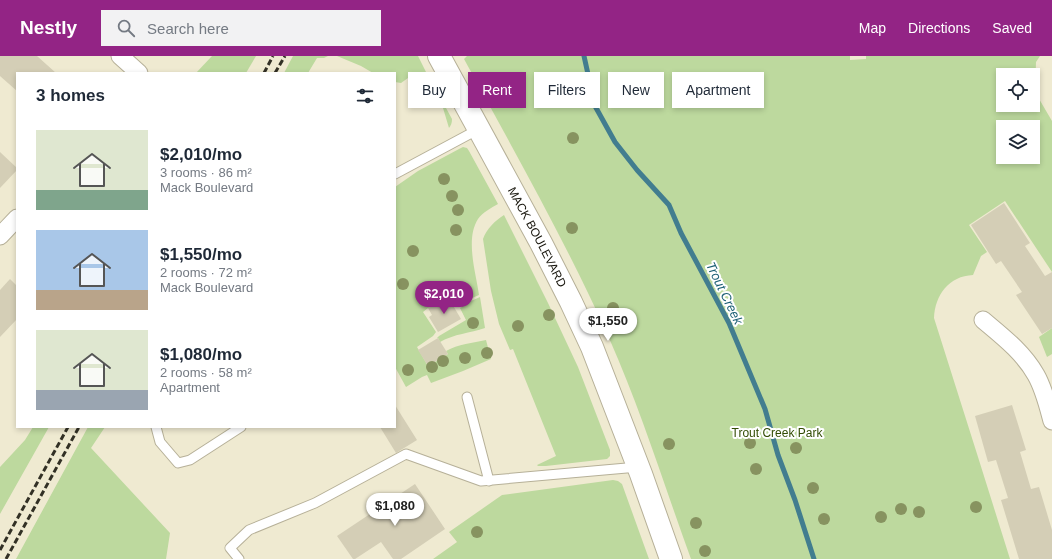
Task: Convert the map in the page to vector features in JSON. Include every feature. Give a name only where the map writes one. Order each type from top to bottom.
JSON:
[{"type":"main road","name":"MACK BOULEVARD","points":[[439,56],[572,302],[592,347],[638,467],[671,559]]},
{"type":"street","points":[[120,56],[138,72]]},
{"type":"street","points":[[0,236],[16,219]]},
{"type":"street","points":[[983,320],[1022,354],[1036,375],[1052,421]]},
{"type":"lane","points":[[396,173],[479,129]]},
{"type":"lane","points":[[467,397],[489,481]]},
{"type":"lane","points":[[156,428],[160,442],[178,463],[190,460],[239,428]]},
{"type":"lane","points":[[238,559],[230,548],[249,530],[315,503],[406,454],[481,481],[638,467]]},
{"type":"green space","points":[[212,56],[256,56],[247,72],[197,72]]},
{"type":"green space","points":[[293,56],[328,56],[324,58],[317,58],[309,72],[285,72]]},
{"type":"green space","points":[[337,56],[418,56],[426,72],[408,72],[408,78],[401,83],[396,82],[396,72],[371,72]]},
{"type":"green space","name":"Trout Creek Park","points":[[467,56],[850,56],[850,60],[866,59],[866,56],[1040,56],[1036,62],[1036,68],[996,68],[996,112],[1040,112],[1040,101],[1052,121],[1052,272],[1005,201],[969,225],[987,252],[981,256],[973,275],[964,276],[957,279],[945,288],[937,302],[934,318],[1010,559],[691,559],[621,365],[575,267],[521,162],[491,108],[526,108],[526,72],[471,72],[464,59]]},
{"type":"green space","points":[[443,108],[446,108],[452,119],[452,123],[449,128]]},
{"type":"green space","points":[[463,147],[467,148],[498,204],[485,212],[478,219],[472,236],[472,256],[479,295],[461,303],[457,298],[451,302],[448,297],[423,312],[436,332],[433,336],[417,347],[428,366],[448,354],[446,351],[461,345],[486,340],[491,359],[431,383],[427,375],[406,387],[396,369],[396,186],[418,171]]},
{"type":"green space","points":[[504,215],[578,367],[610,450],[610,456],[607,459],[546,466],[537,465],[556,456],[513,349],[510,350],[499,324],[491,291],[483,239],[492,225]]},
{"type":"green space","points":[[480,297],[485,328],[456,335],[440,342],[437,338],[439,336],[466,320],[460,308],[462,305]]},
{"type":"green space","points":[[1052,328],[1052,354],[1047,357],[1039,337]]},
{"type":"green space","points":[[32,428],[48,428],[0,514],[0,467],[25,440]]},
{"type":"green space","points":[[87,428],[104,428],[91,448],[170,533],[166,559],[16,559]]},
{"type":"green space","points":[[613,480],[622,484],[649,559],[433,559],[457,542],[449,532],[502,495]]},
{"type":"building","points":[[0,56],[37,56],[55,72],[16,72],[16,90],[0,76]]},
{"type":"building","points":[[0,152],[16,167],[16,171],[0,188]]},
{"type":"building","points":[[1004,203],[1030,243],[1025,246],[1045,276],[1052,272],[1052,328],[1042,334],[1016,295],[1022,292],[1001,261],[996,264],[971,225]]},
{"type":"building","points":[[10,279],[16,285],[16,320],[0,337],[0,290]]},
{"type":"building","points":[[448,297],[461,319],[438,332],[429,317],[432,315],[428,308]]},
{"type":"building","points":[[438,338],[448,354],[428,366],[418,350]]},
{"type":"building","points":[[1012,405],[1026,450],[1020,452],[1031,489],[1039,487],[1052,530],[1052,559],[1019,559],[1001,500],[1008,498],[996,460],[988,462],[975,416]]},
{"type":"building","points":[[396,407],[417,440],[396,453],[381,428],[396,428]]},
{"type":"building","points":[[415,484],[445,529],[401,559],[393,559],[381,542],[353,559],[337,536]]},
{"type":"waterway","name":"Trout Creek","points":[[584,56],[595,106],[615,142],[637,170],[669,205],[681,233],[729,323],[765,409],[778,455],[795,500],[814,559]]},
{"type":"railway","points":[[265,72],[273,56]]},
{"type":"railway","points":[[276,72],[285,56]]},
{"type":"railway","points":[[0,550],[67,428]]},
{"type":"railway","points":[[6,559],[78,428]]}]
